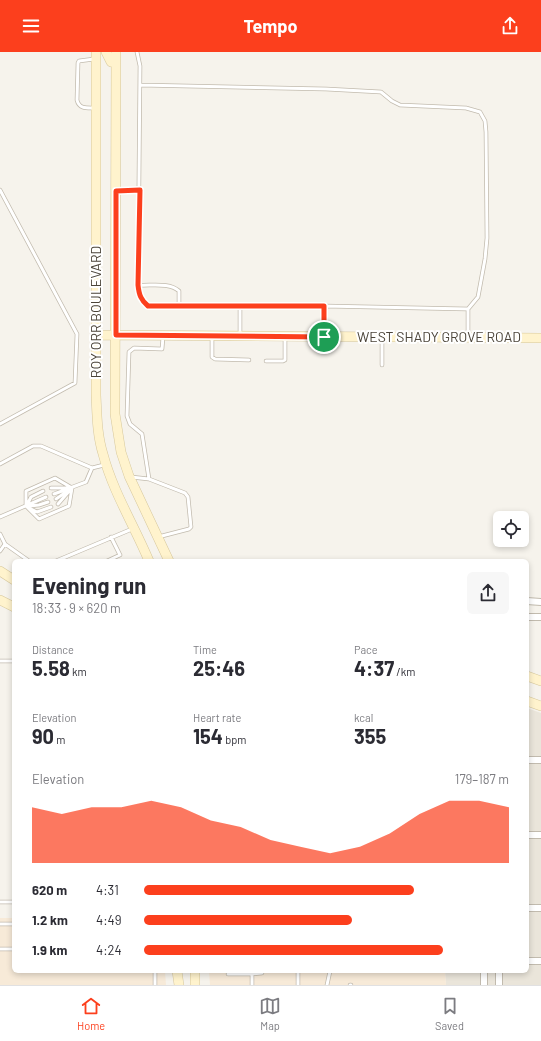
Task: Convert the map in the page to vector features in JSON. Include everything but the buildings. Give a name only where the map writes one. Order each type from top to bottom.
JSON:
[{"type":"main road","points":[[106,52],[110,62],[116,63]]},
{"type":"main road","name":"ROY ORR BOULEVARD","points":[[116,52],[115,414],[121,452],[130,476],[168,559]]},
{"type":"main road","name":"ROY ORR BOULEVARD","points":[[96,56],[96,395],[98,429],[106,465],[120,500],[148,559]]},
{"type":"main road","name":"WEST SHADY GROVE ROAD","points":[[96,335],[541,338]]},
{"type":"main road","points":[[0,571],[12,579]]},
{"type":"main road","points":[[0,600],[12,606]]},
{"type":"main road","points":[[529,677],[541,681]]},
{"type":"main road","points":[[529,701],[541,706]]},
{"type":"main road","points":[[178,973],[179,985]]},
{"type":"main road","points":[[195,973],[195,985]]},
{"type":"street","points":[[529,601],[541,602]]},
{"type":"street","points":[[529,617],[541,617]]},
{"type":"street","points":[[529,760],[541,760]]},
{"type":"street","points":[[529,835],[541,835]]},
{"type":"street","points":[[529,908],[541,908]]},
{"type":"street","points":[[529,961],[541,961]]},
{"type":"street","points":[[484,973],[484,985]]},
{"type":"street","points":[[499,973],[499,985]]},
{"type":"lane","points":[[137,52],[140,66],[138,285],[139,295],[142,301],[148,306],[324,306],[468,309]]},
{"type":"lane","points":[[96,56],[79,61],[78,104],[82,108],[96,108]]},
{"type":"lane","points":[[140,85],[326,89],[381,92],[392,101],[400,105],[466,108],[480,112],[485,121],[486,132],[485,259],[478,297],[468,309],[468,338]]},
{"type":"lane","points":[[0,190],[77,334],[75,383],[0,424]]},
{"type":"lane","points":[[116,191],[140,190]]},
{"type":"lane","points":[[138,285],[170,286],[176,288],[179,291],[179,307]]},
{"type":"lane","points":[[324,306],[324,337]]},
{"type":"lane","points":[[240,307],[240,336]]},
{"type":"lane","points":[[149,479],[142,434],[130,424],[127,416],[129,352],[134,348],[162,349],[163,336]]},
{"type":"lane","points":[[212,336],[212,357],[215,359],[249,360]]},
{"type":"lane","points":[[266,361],[285,360],[285,336]]},
{"type":"lane","points":[[382,337],[382,365]]},
{"type":"lane","points":[[0,464],[33,446],[41,446],[92,468],[106,465]]},
{"type":"lane","points":[[54,494],[86,482],[92,468]]},
{"type":"lane","points":[[130,476],[149,479],[184,493],[188,497],[191,527],[189,529],[158,536]]},
{"type":"lane","points":[[55,478],[72,488],[69,506],[39,519],[26,506],[26,491],[55,478]]},
{"type":"lane","points":[[51,488],[72,488]]},
{"type":"lane","points":[[56,499],[72,488]]},
{"type":"lane","points":[[58,504],[72,488]]},
{"type":"lane","points":[[26,506],[31,497],[43,491]]},
{"type":"lane","points":[[0,517],[46,497]]},
{"type":"lane","points":[[26,506],[39,505],[48,502]]},
{"type":"lane","points":[[26,506],[38,512],[51,507]]},
{"type":"lane","points":[[62,559],[134,528]]},
{"type":"lane","points":[[0,534],[5,544],[26,559]]},
{"type":"lane","points":[[111,537],[120,556],[113,559]]},
{"type":"lane","points":[[0,551],[5,544]]},
{"type":"lane","points":[[0,661],[12,661]]},
{"type":"lane","points":[[0,902],[12,902]]},
{"type":"lane","points":[[0,924],[12,924]]},
{"type":"lane","points":[[0,949],[12,949]]},
{"type":"lane","points":[[155,973],[155,985]]},
{"type":"lane","points":[[228,974],[262,973]]},
{"type":"lane","points":[[298,973],[298,985]]},
{"type":"lane","points":[[327,985],[330,973]]},
{"type":"lane","points":[[252,974],[252,985]]},
{"type":"shaded area","points":[[529,709],[541,713],[541,985],[446,985],[445,973],[529,973]]},
{"type":"shaded area","points":[[0,918],[12,918],[12,973],[165,973],[166,985],[0,985]]},
{"type":"shaded area","points":[[209,973],[445,973],[446,985],[210,985]]},
{"type":"route","points":[[140,190],[138,285],[139,295],[142,301],[148,306],[324,306],[324,337],[116,335],[116,191],[140,190]]}]
